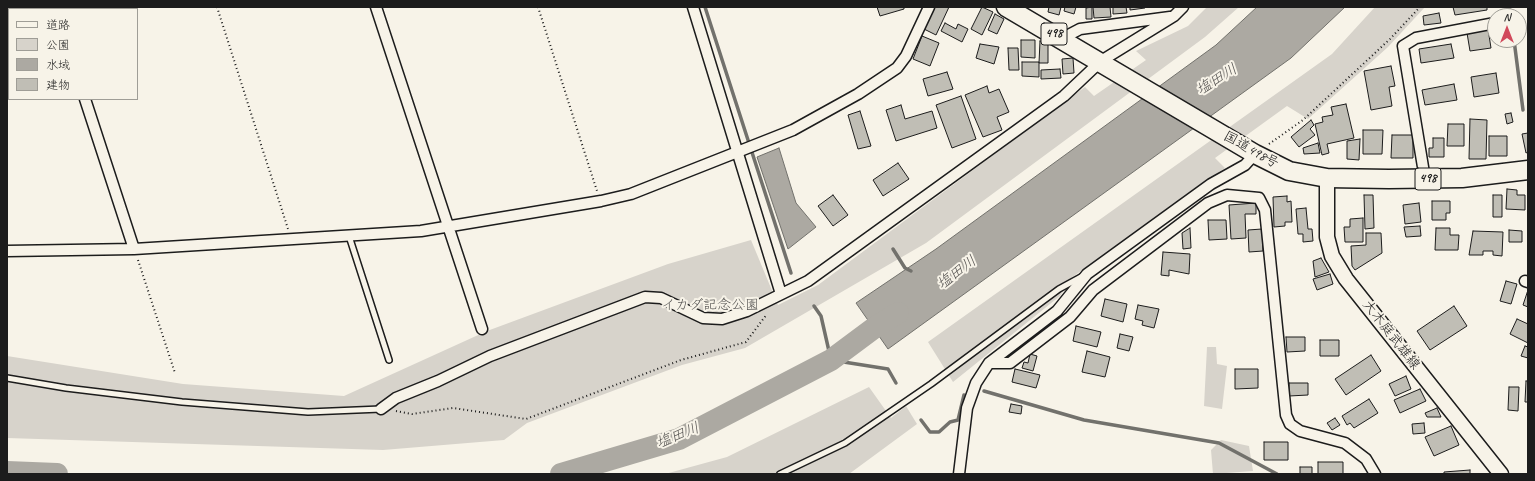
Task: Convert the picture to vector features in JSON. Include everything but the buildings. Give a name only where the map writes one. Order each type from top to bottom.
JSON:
[{"type":"highway","name":"国道498号","points":[[1006,7],[1101,61],[1255,154],[1289,171],[1328,178],[1425,179],[1462,178],[1528,170]]},
{"type":"main road","name":"大木庭武雄線","points":[[1328,178],[1327,236],[1332,256],[1351,285],[1501,474]]},
{"type":"street","points":[[376,7],[482,329]]},
{"type":"street","points":[[693,7],[746,150],[781,294]]},
{"type":"street","points":[[7,251],[134,249],[292,240],[448,228],[601,201],[631,194],[746,150],[793,130],[858,94],[897,68],[906,56],[929,7]]},
{"type":"street","points":[[381,409],[396,398],[438,381],[490,356],[645,297],[661,298],[703,318],[722,319],[747,311],[808,281],[1064,96],[1101,61],[1174,16],[1183,7]]},
{"type":"street","points":[[1061,39],[1080,29],[1174,16]]},
{"type":"street","points":[[1425,179],[1403,46],[1416,38],[1487,25]]},
{"type":"street","points":[[85,100],[134,249]]},
{"type":"street","points":[[959,474],[967,408],[976,382],[989,363],[1057,310],[1087,274],[1211,184],[1245,165],[1255,154]]},
{"type":"street","points":[[989,363],[1010,363],[1070,317],[1093,290],[1208,203],[1227,195],[1259,198],[1265,210],[1288,420],[1290,424],[1300,431],[1345,443],[1366,459],[1375,474]]},
{"type":"lane","points":[[349,236],[389,360]]},
{"type":"lane","points":[[780,474],[845,443],[931,384],[1059,289],[1087,274]]},
{"type":"lane","points":[[7,378],[66,388],[182,402],[308,412],[381,409]]},
{"type":"path","points":[[217,7],[292,240]]},
{"type":"path","points":[[538,7],[601,201]]},
{"type":"path","points":[[1255,154],[1303,120],[1390,39],[1420,7]]},
{"type":"path","points":[[134,249],[175,373]]},
{"type":"path","points":[[381,409],[412,414],[453,408],[526,419],[681,360],[746,342],[768,312]]},
{"type":"green space","name":"イカダ記念公園","points":[[1207,7],[1239,7],[1205,37],[926,243],[745,348],[682,365],[527,423],[504,440],[383,450],[7,438],[7,356],[183,384],[344,396],[487,331],[668,264],[751,240],[778,305],[818,285],[1085,87],[1094,96],[1146,60],[1136,51],[1188,26]]},
{"type":"green space","points":[[1375,7],[1425,7],[1388,47],[1308,119],[1287,106],[1215,158],[1225,168],[1071,278],[1060,296],[953,382],[928,342],[1332,54]]},
{"type":"green space","points":[[1207,347],[1216,347],[1217,364],[1227,366],[1222,409],[1204,406]]},
{"type":"green space","points":[[869,387],[891,418],[906,406],[917,424],[849,474],[665,474],[727,457]]},
{"type":"green space","points":[[1221,440],[1249,446],[1253,471],[1213,474],[1211,450]]},
{"type":"water","points":[[1257,7],[1345,7],[1291,58],[888,349],[856,303],[936,249],[1216,45]]},
{"type":"water","points":[[779,148],[796,203],[816,227],[788,249],[757,157]]},
{"type":"waterway","points":[[705,7],[791,273]]},
{"type":"waterway","points":[[1515,48],[1523,110]]},
{"type":"waterway","points":[[893,249],[905,268],[911,271]]},
{"type":"waterway","points":[[814,306],[821,316],[831,360],[888,369],[896,383]]},
{"type":"waterway","name":"塩田川","points":[[561,474],[679,439],[831,360],[874,328],[898,313]]},
{"type":"waterway","points":[[984,391],[1084,420],[1219,443],[1277,474]]},
{"type":"waterway","points":[[921,420],[930,432],[939,432],[950,422],[958,420],[964,395]]},
{"type":"waterway","name":"塩田川","points":[[7,472],[57,474]]}]
